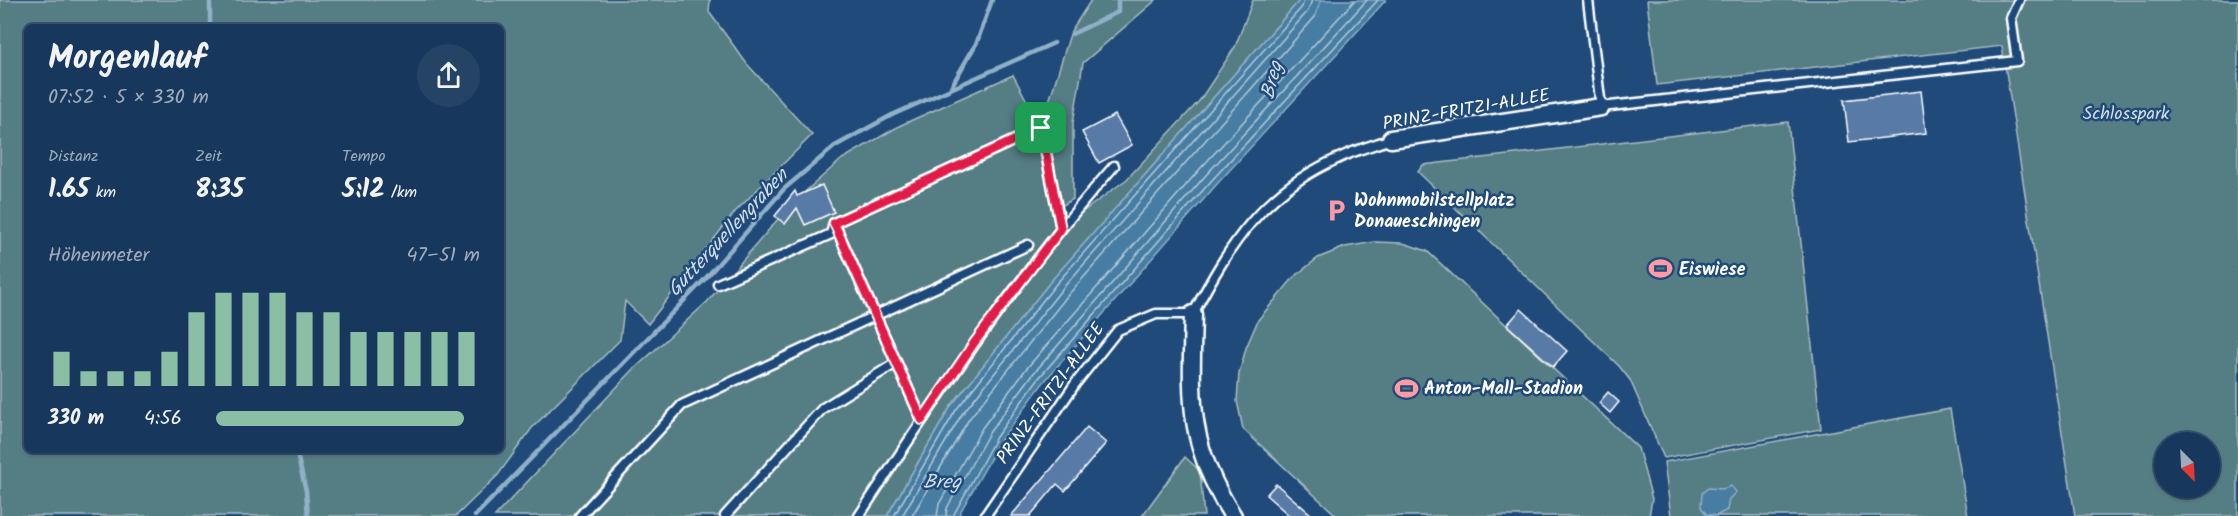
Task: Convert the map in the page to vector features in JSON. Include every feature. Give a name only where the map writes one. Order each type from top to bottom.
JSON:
[{"type":"street","name":"PRINZ-FRITZI-ALLEE","points":[[1391,139],[1601,107]]},
{"type":"street","points":[[1193,314],[1190,382],[1193,424],[1202,459],[1217,491],[1233,516]]},
{"type":"lane","points":[[1588,0],[1601,107]]},
{"type":"lane","name":"PRINZ-FRITZI-ALLEE","points":[[1601,107],[2017,61],[2011,18],[2019,0]]},
{"type":"lane","points":[[834,223],[1041,128],[1061,229]]},
{"type":"lane","name":"PRINZ-FRITZI-ALLEE","points":[[986,516],[1076,384],[1118,330],[1156,314],[1193,314],[1223,259],[1245,228],[1287,188],[1338,158],[1391,139]]},
{"type":"lane","points":[[859,516],[974,343],[1061,229],[1114,166]]},
{"type":"lane","points":[[718,284],[831,234],[834,223]]},
{"type":"lane","points":[[834,223],[922,420]]},
{"type":"lane","points":[[580,516],[682,405],[1028,245]]},
{"type":"lane","points":[[725,516],[823,408],[896,363]]},
{"type":"green space","points":[[0,0],[710,0],[709,12],[747,64],[812,135],[735,212],[648,324],[625,301],[620,340],[532,428],[498,475],[456,516],[0,516]]},
{"type":"green space","points":[[1091,0],[1156,0],[1083,63],[1073,123],[1073,199],[1058,208],[1061,228],[1127,179],[1200,100],[1235,47],[1253,0],[1300,0],[1051,281],[951,406],[887,516],[495,516],[632,371],[707,302],[790,205],[842,159],[901,125],[1013,75],[1041,127],[1071,31]]},
{"type":"green space","name":"Schlosspark","points":[[1647,0],[2238,0],[2238,516],[2075,516],[2002,46],[1657,85]]},
{"type":"green space","name":"Eiswiese","points":[[1788,122],[1821,429],[1664,458],[1630,380],[1619,366],[1418,172],[1423,165]]},
{"type":"green space","name":"Anton-Mall-Stadion","points":[[1375,242],[1403,243],[1427,251],[1638,448],[1652,499],[1649,516],[1337,516],[1243,429],[1237,401],[1239,374],[1246,348],[1258,320],[1295,276],[1318,258],[1345,247]]},
{"type":"green space","points":[[1950,409],[1968,516],[1671,516],[1664,462]]},
{"type":"green space","points":[[1185,457],[1200,471],[1204,516],[1142,516]]},
{"type":"water","name":"Breg","points":[[1300,0],[1386,0],[1217,184],[1043,383],[1001,440],[958,516],[887,516],[951,406],[1051,281]]},
{"type":"water","points":[[1731,486],[1736,492],[1729,499],[1727,510],[1716,516],[1706,514],[1701,507],[1702,493],[1708,488],[1723,489]]},
{"type":"building","points":[[1921,91],[1926,133],[1849,142],[1844,100]]},
{"type":"building","points":[[1115,115],[1132,145],[1099,163],[1082,132]]},
{"type":"building","points":[[822,185],[834,212],[805,225],[797,208],[785,224],[775,216],[795,191],[797,196]]},
{"type":"building","points":[[1521,309],[1567,351],[1553,367],[1507,325]]},
{"type":"building","points":[[1608,392],[1619,402],[1610,413],[1599,403]]},
{"type":"building","points":[[1087,427],[1106,443],[1065,491],[1057,484],[1030,516],[1011,516]]},
{"type":"building","points":[[1276,484],[1313,516],[1290,516],[1266,495]]},
{"type":"waterway","points":[[210,0],[210,24]]},
{"type":"waterway","points":[[951,87],[977,42],[992,0]]},
{"type":"waterway","points":[[1072,34],[1118,12],[1118,0]]},
{"type":"waterway","name":"Gutterquellengraben","points":[[475,516],[704,280],[784,189],[835,146],[892,115],[1054,43]]},
{"type":"waterway","points":[[297,453],[306,491],[308,516]]},
{"type":"place","name":"Wohnmobilstellplatz Donaueschingen","points":[[1336,210]]},
{"type":"place","name":"Eiswiese","points":[[1661,269]]},
{"type":"place","name":"Anton-Mall-Stadion","points":[[1406,388]]},
{"type":"route","points":[[1041,128],[1061,229],[974,343],[922,420],[834,223],[1041,128]]}]
